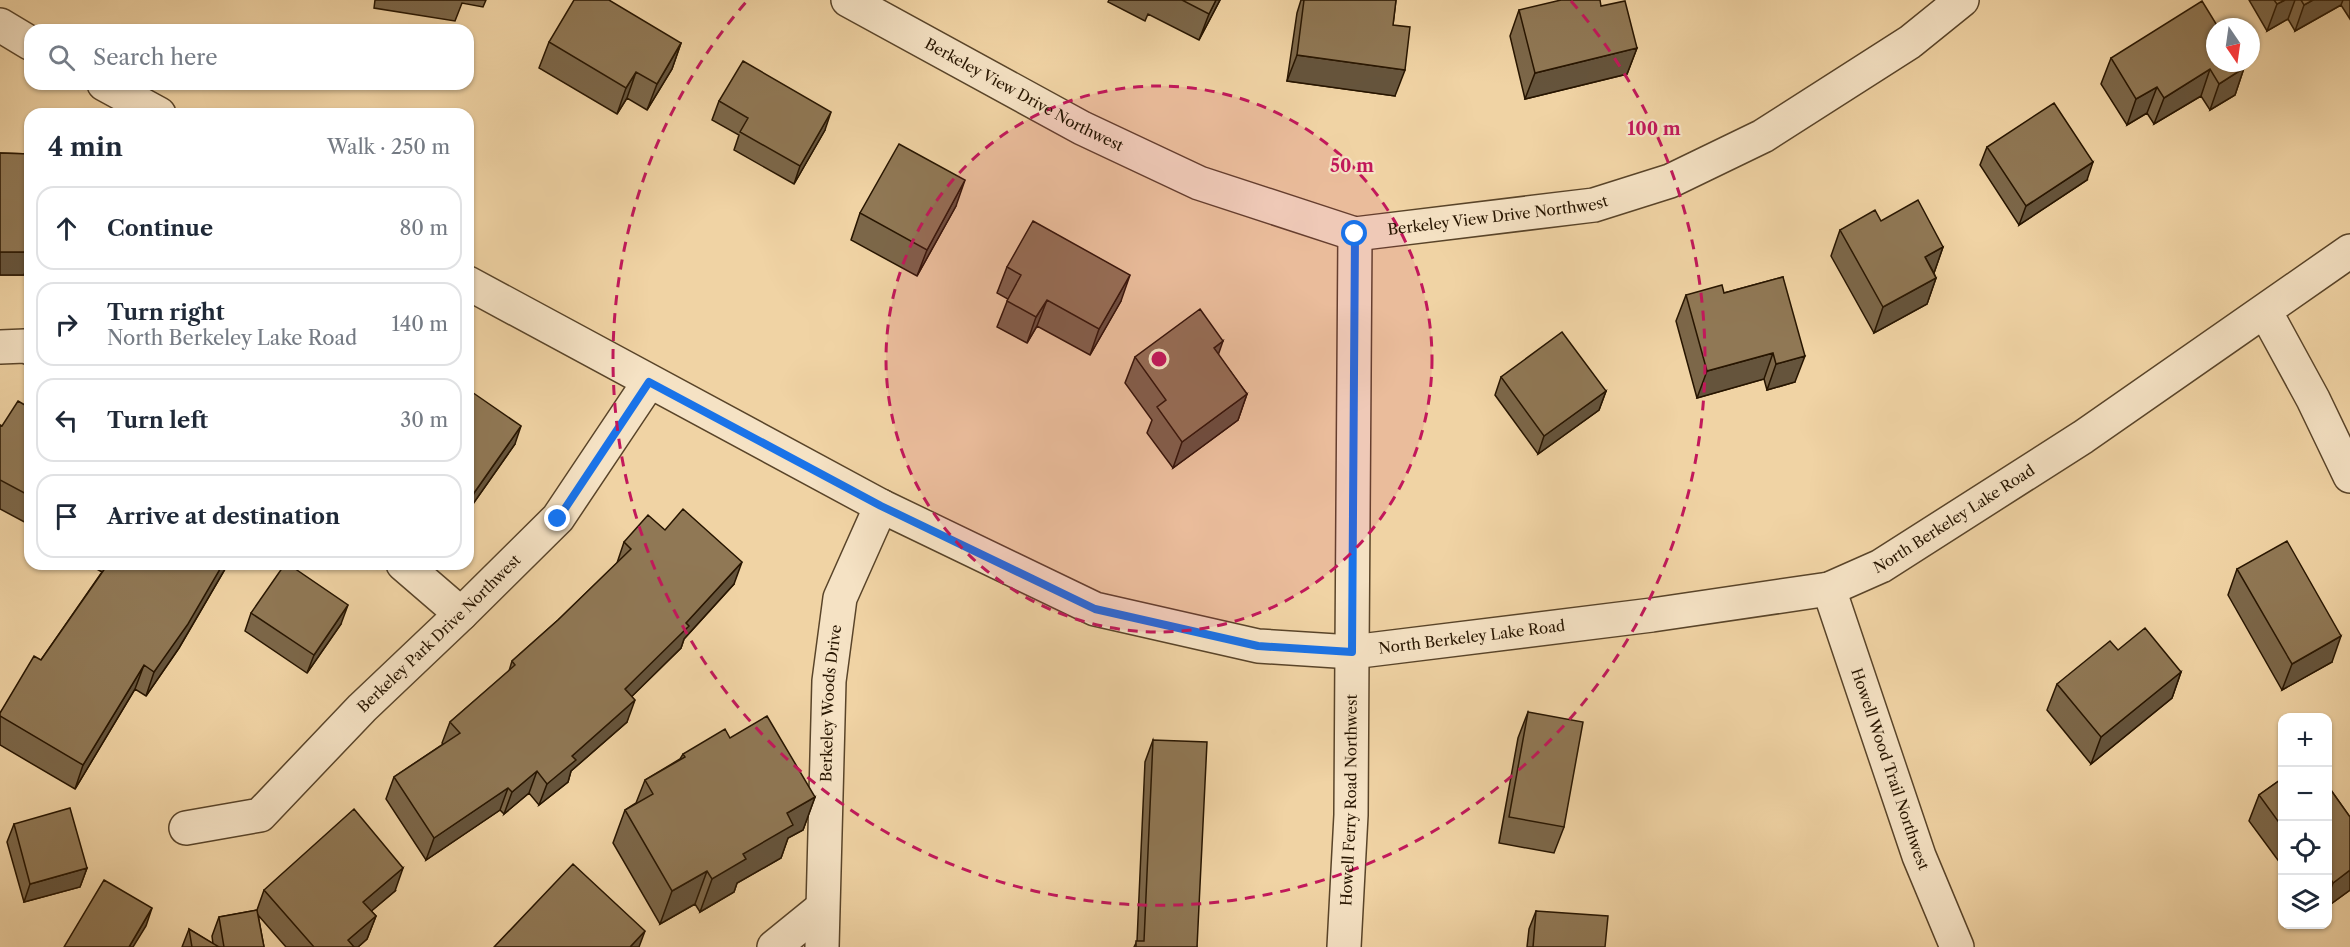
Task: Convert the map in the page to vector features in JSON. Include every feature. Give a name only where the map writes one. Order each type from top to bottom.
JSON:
[{"type":"street","name":"Berkeley View Drive Northwest","points":[[848,0],[1082,128],[1199,183],[1355,234],[1594,205],[1670,181],[1763,136],[1910,42],[1962,0]]},
{"type":"street","points":[[0,25],[24,39]]},
{"type":"street","points":[[115,90],[148,108]]},
{"type":"street","name":"Howell Ferry Road Northwest","points":[[1344,947],[1351,815],[1355,234]]},
{"type":"street","name":"North Berkeley Lake Road","points":[[474,286],[881,506],[1095,609],[1258,646],[1352,652],[1652,615],[1829,589],[1881,566],[2084,437],[2350,251]]},
{"type":"street","points":[[2265,311],[2313,399],[2350,476]]},
{"type":"street","points":[[0,347],[24,346]]},
{"type":"street","name":"Berkeley Park Drive Northwest","points":[[186,828],[260,815],[362,708],[558,519],[649,382]]},
{"type":"street","name":"Berkeley Woods Drive","points":[[822,947],[829,681],[840,598],[881,506]]},
{"type":"street","points":[[410,570],[461,614]]},
{"type":"street","name":"Howell Wood Trail Northwest","points":[[1829,589],[1919,855],[1957,947]]},
{"type":"street","points":[[774,947],[822,908]]},
{"type":"building","points":[[574,0],[609,0],[681,43],[657,84],[636,72],[626,88],[549,42]]},
{"type":"building","points":[[1182,0],[1216,0],[1209,14]]},
{"type":"building","points":[[1304,0],[1396,0],[1393,25],[1410,27],[1405,70],[1297,55]]},
{"type":"building","points":[[1561,0],[1600,0],[1601,6],[1625,1],[1637,48],[1535,73],[1519,10]]},
{"type":"building","points":[[2301,0],[2313,0],[2304,5]]},
{"type":"building","points":[[2202,1],[2212,18],[2206,18],[2206,72],[2164,98],[2157,87],[2136,99],[2111,58]]},
{"type":"building","points":[[743,61],[831,112],[800,166],[740,132],[748,118],[719,101]]},
{"type":"building","points":[[2212,72],[2238,72],[2219,84]]},
{"type":"building","points":[[2054,103],[2093,162],[2026,206],[1987,147]]},
{"type":"building","points":[[899,144],[965,180],[927,250],[860,213]]},
{"type":"building","points":[[0,153],[24,154],[24,252],[0,252]]},
{"type":"building","points":[[1918,200],[1943,247],[1925,257],[1936,278],[1883,307],[1840,230],[1875,210],[1881,221]]},
{"type":"building","points":[[1033,221],[1130,275],[1099,329],[1047,300],[1036,317],[1007,301],[1021,275],[1007,267]]},
{"type":"building","points":[[1783,277],[1805,356],[1776,364],[1773,353],[1707,371],[1686,295],[1722,285],[1724,293]]},
{"type":"building","points":[[1200,309],[1223,341],[1214,348],[1247,394],[1182,442],[1157,407],[1166,400],[1135,357]]},
{"type":"building","points":[[1562,332],[1606,391],[1544,436],[1501,377]]},
{"type":"building","points":[[474,393],[521,426],[474,493]]},
{"type":"building","points":[[18,401],[24,404],[24,493],[0,480],[0,425],[2,426]]},
{"type":"building","points":[[683,509],[742,562],[686,623],[689,626],[625,689],[635,700],[572,756],[576,760],[547,784],[537,771],[512,792],[508,788],[434,838],[394,777],[460,733],[450,722],[515,665],[512,661],[631,549],[624,542],[648,515],[665,530]]},
{"type":"building","points":[[2287,541],[2341,636],[2292,664],[2237,569]]},
{"type":"building","points":[[104,570],[220,570],[188,624],[154,672],[144,665],[83,765],[0,716],[34,656],[41,660]]},
{"type":"building","points":[[281,570],[297,570],[348,605],[314,655],[251,613]]},
{"type":"building","points":[[2145,628],[2181,672],[2101,737],[2057,684],[2110,641],[2118,650]]},
{"type":"building","points":[[1528,712],[1583,722],[1564,827],[1509,817]]},
{"type":"building","points":[[767,716],[815,797],[787,813],[793,825],[743,854],[746,859],[712,879],[707,871],[672,891],[625,810],[653,794],[645,780],[685,757],[683,754],[725,729],[730,738]]},
{"type":"building","points":[[1153,740],[1207,742],[1197,947],[1136,947],[1136,941],[1144,941]]},
{"type":"building","points":[[2278,782],[2278,821],[2259,795]]},
{"type":"building","points":[[2332,792],[2350,817],[2350,870],[2333,883]]},
{"type":"building","points":[[70,808],[87,868],[30,884],[14,824]]},
{"type":"building","points":[[354,809],[403,868],[363,902],[376,916],[348,940],[354,947],[314,947],[264,890]]},
{"type":"building","points":[[573,864],[645,931],[630,947],[494,947]]},
{"type":"building","points":[[104,880],[152,908],[129,947],[64,947]]},
{"type":"building","points":[[257,910],[264,947],[224,947],[219,917]]},
{"type":"building","points":[[1536,911],[1608,916],[1605,947],[1533,947]]},
{"type":"building","points":[[189,929],[219,947],[192,947]]},
{"type":"route","points":[[558,519],[649,382],[881,506],[1095,609],[1258,646],[1352,652],[1355,234]]}]
